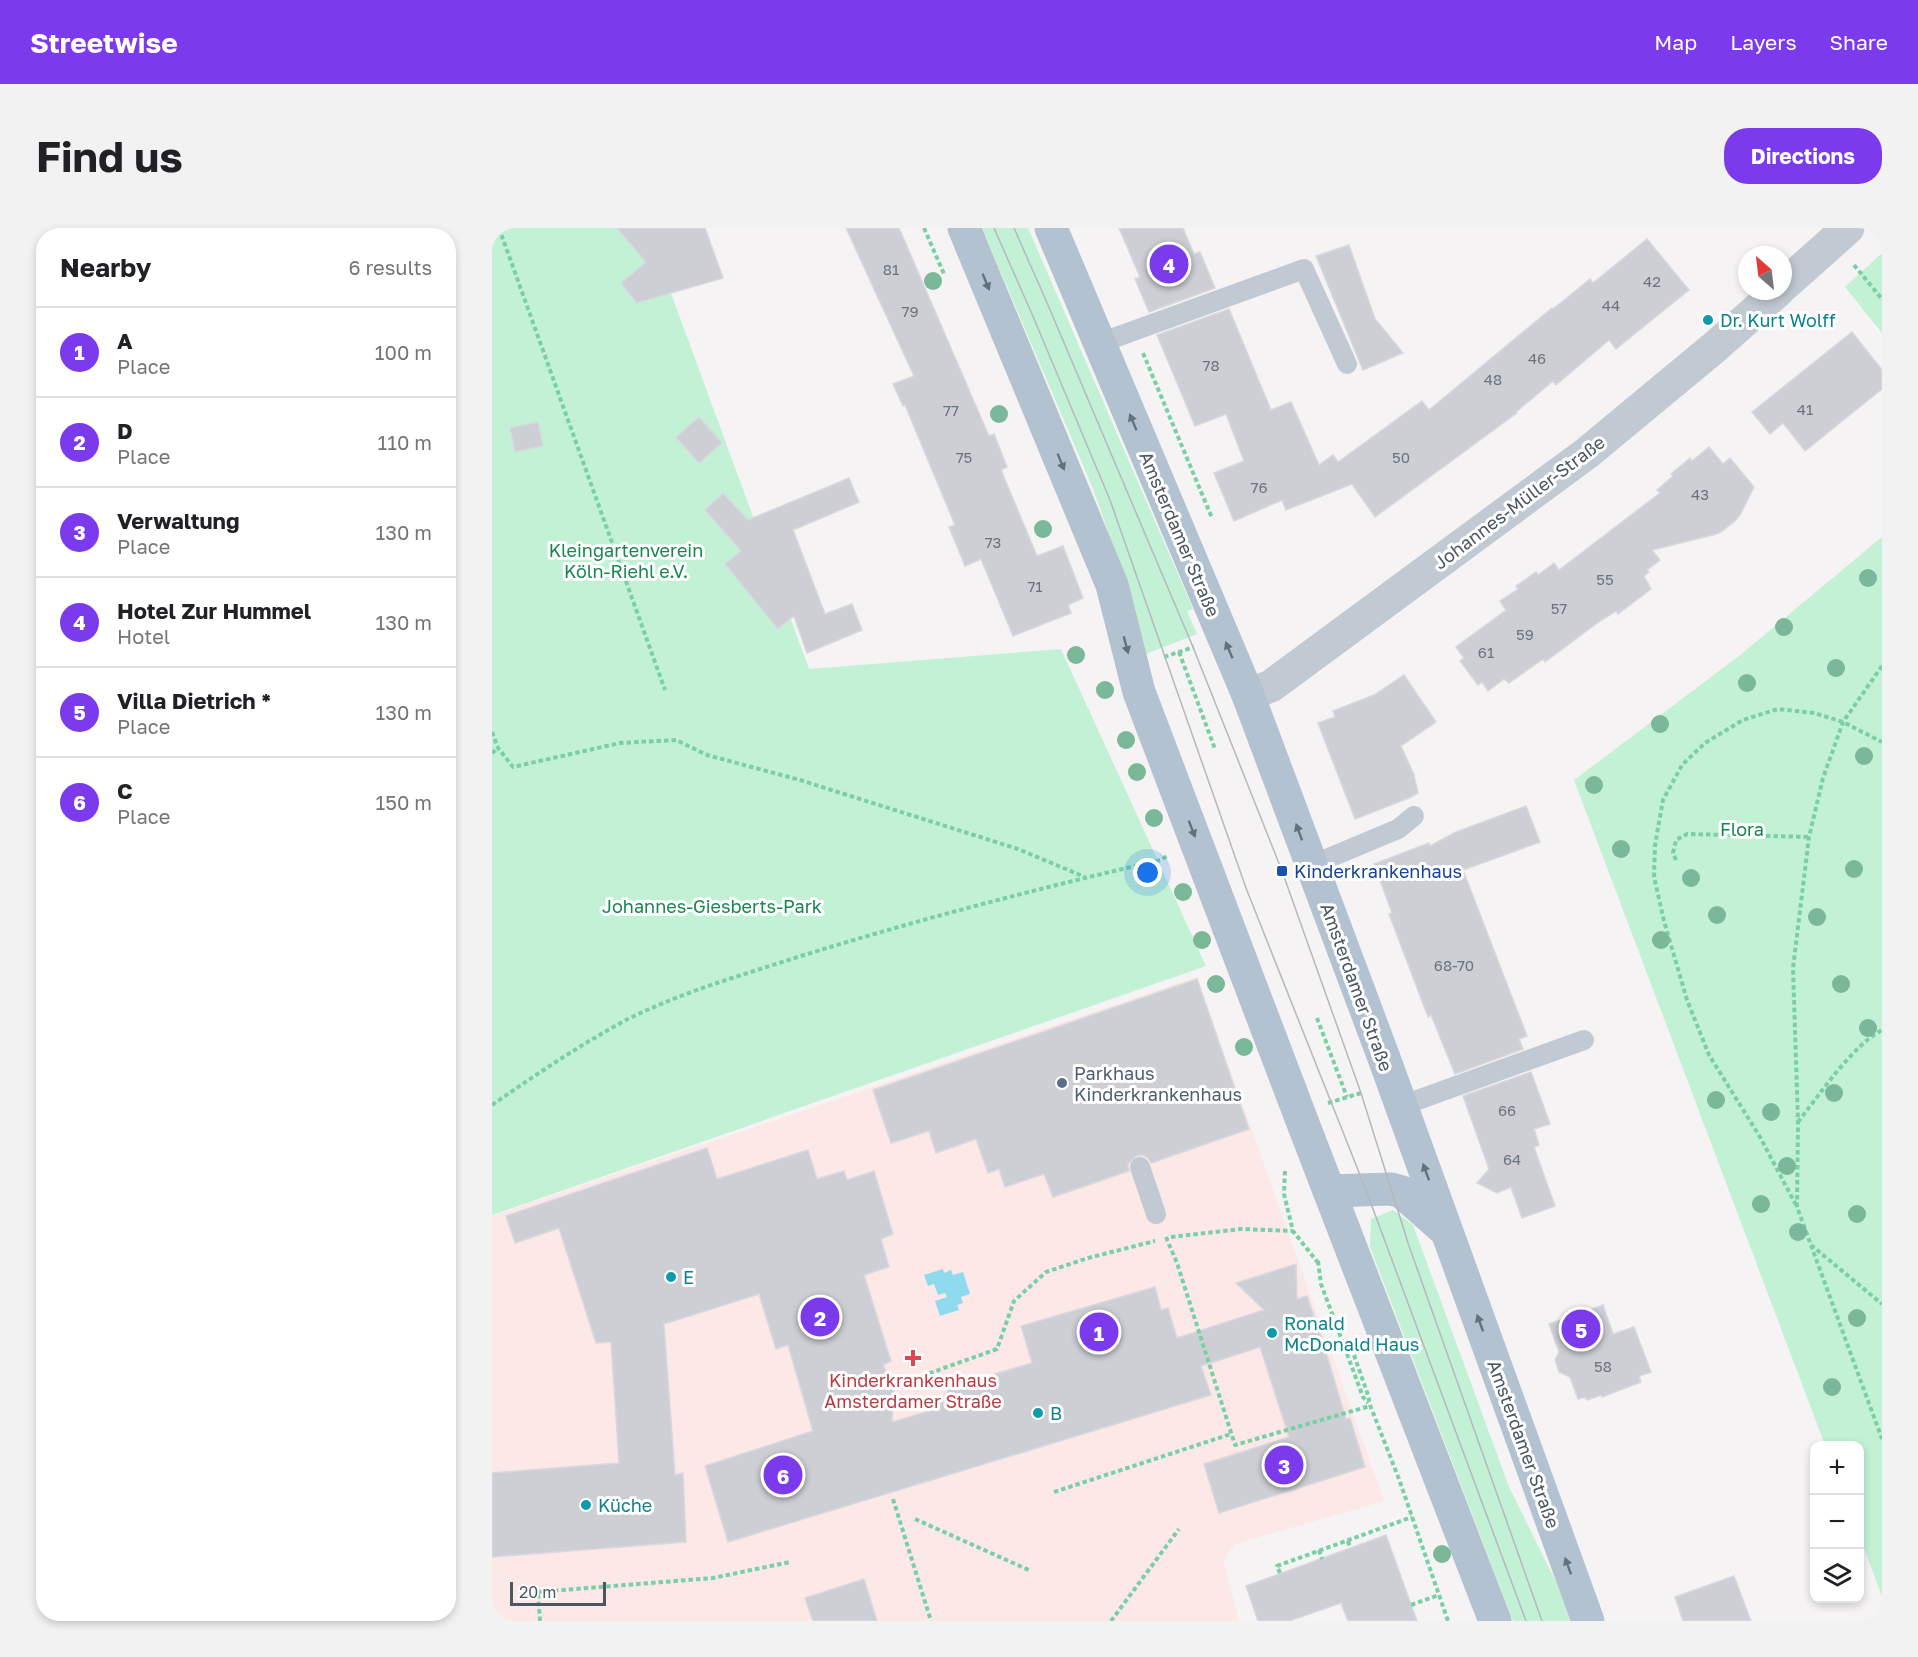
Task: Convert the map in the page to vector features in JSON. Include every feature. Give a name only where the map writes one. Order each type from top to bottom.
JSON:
[{"type":"main road","points":[[964,228],[1112,585],[1139,692],[1495,1621]]},
{"type":"main road","name":"Amsterdamer Straße","points":[[1051,228],[1248,695],[1448,1232],[1588,1621]]},
{"type":"main road","points":[[1329,1191],[1391,1189],[1402,1192],[1448,1232]]},
{"type":"street","points":[[1792,277],[1837,232]]},
{"type":"street","name":"Johannes-Müller-Straße","points":[[1248,695],[1271,686],[1587,453],[1768,300]]},
{"type":"lane","points":[[1100,343],[1304,269],[1347,364]]},
{"type":"lane","points":[[1312,865],[1398,829],[1414,816]]},
{"type":"lane","points":[[1401,1107],[1584,1040]]},
{"type":"lane","points":[[1140,1167],[1156,1214]]},
{"type":"path","points":[[499,228],[665,690]]},
{"type":"path","points":[[1837,232],[1882,299]]},
{"type":"path","points":[[1156,660],[1200,644]]},
{"type":"path","points":[[1179,652],[1215,749]]},
{"type":"path","points":[[1797,1207],[1798,1122],[1793,968],[1809,837],[1823,778],[1843,722],[1882,666]]},
{"type":"path","points":[[1882,742],[1843,722],[1814,713],[1778,709],[1743,720],[1705,743],[1682,765],[1662,800],[1654,845],[1654,877],[1687,1000],[1709,1056],[1760,1137],[1797,1207],[1882,1439]]},
{"type":"path","points":[[492,732],[498,748],[513,767],[620,743],[676,740],[707,756],[800,780],[1018,849],[1085,878]]},
{"type":"path","points":[[492,753],[498,748]]},
{"type":"path","points":[[1676,860],[1673,853],[1676,840],[1687,834],[1809,837]]},
{"type":"path","points":[[492,1105],[564,1055],[628,1020],[696,989],[882,931],[1161,860],[1171,854]]},
{"type":"path","points":[[1317,1018],[1347,1097]]},
{"type":"path","points":[[1798,1122],[1846,1062],[1873,1035],[1882,1030]]},
{"type":"path","points":[[1324,1105],[1368,1090]]},
{"type":"path","points":[[1156,1214],[1177,1263],[1235,1445],[1370,1406]]},
{"type":"path","points":[[894,1386],[997,1349],[1014,1302],[1046,1272],[1088,1258],[1166,1238],[1241,1229],[1293,1231]]},
{"type":"path","points":[[1810,1245],[1882,1304]]},
{"type":"path","points":[[1318,1260],[1321,1284],[1412,1517],[1448,1621]]},
{"type":"path","points":[[1054,1492],[1232,1434]]},
{"type":"path","points":[[893,1499],[931,1621]]},
{"type":"path","points":[[1280,1574],[1277,1566],[1412,1517]]},
{"type":"path","points":[[915,1519],[1031,1571]]},
{"type":"path","points":[[1111,1621],[1179,1529]]},
{"type":"path","points":[[1347,1541],[1350,1548]]},
{"type":"path","points":[[1319,1550],[1322,1558]]},
{"type":"path","points":[[540,1621],[538,1592],[714,1578],[790,1562]]},
{"type":"path","points":[[1411,1605],[1439,1595]]},
{"type":"shaded area","name":"Kinderkrankenhaus Amsterdamer Straße","points":[[1197,977],[1384,1501],[1235,1544],[1223,1560],[1239,1621],[492,1621],[492,1216]]},
{"type":"green space","name":"Johannes-Giesberts-Park","points":[[492,228],[647,228],[809,669],[1061,649],[1206,966],[492,1215]]},
{"type":"green space","points":[[982,228],[1028,228],[1193,609],[1187,611],[1197,634],[1143,655],[1126,584],[1094,491]]},
{"type":"green space","points":[[1882,255],[1882,333],[1845,287]]},
{"type":"green space","name":"Flora","points":[[1882,537],[1882,1597],[1864,1548],[1864,1441],[1823,1441],[1574,780],[1739,656]]},
{"type":"green space","points":[[1393,1210],[1413,1225],[1509,1487],[1557,1584],[1570,1621],[1513,1621],[1370,1247],[1371,1219]]},
{"type":"water","points":[[943,1269],[944,1273],[951,1270],[953,1275],[963,1272],[970,1294],[961,1297],[963,1303],[957,1305],[959,1310],[940,1316],[935,1301],[947,1297],[945,1293],[938,1295],[934,1284],[928,1286],[924,1275]]},
{"type":"building","points":[[617,228],[705,228],[723,278],[637,303],[621,283],[646,262]]},
{"type":"building","points":[[846,228],[899,228],[989,436],[994,434],[1007,467],[1001,470],[1037,556],[1063,546],[1083,598],[1068,605],[1071,613],[1013,636],[981,559],[965,566],[949,527],[955,525],[905,405],[903,406],[893,384],[914,376]]},
{"type":"building","points":[[1119,228],[1183,228],[1194,254],[1200,252],[1215,288],[1149,312],[1135,279],[1140,277]]},
{"type":"building","points":[[1647,239],[1689,290],[1616,349],[1609,340],[1556,385],[1553,381],[1517,413],[1375,517],[1352,484],[1286,510],[1282,500],[1234,521],[1214,473],[1244,461],[1226,414],[1195,426],[1157,335],[1229,309],[1271,410],[1291,402],[1319,465],[1333,455],[1338,462],[1422,401],[1429,410],[1552,308],[1590,279],[1593,283]]},
{"type":"building","points":[[1349,245],[1375,319],[1403,353],[1363,370],[1316,256]]},
{"type":"building","points":[[1852,332],[1882,370],[1882,389],[1805,451],[1783,423],[1770,434],[1752,412]]},
{"type":"building","points":[[699,417],[722,443],[699,463],[676,437]]},
{"type":"building","points":[[538,422],[543,446],[515,452],[510,428]]},
{"type":"building","points":[[1709,447],[1723,464],[1730,458],[1754,487],[1736,520],[1721,532],[1713,535],[1652,550],[1660,560],[1647,570],[1649,572],[1644,576],[1651,589],[1618,614],[1616,611],[1600,621],[1545,662],[1543,659],[1509,683],[1504,679],[1488,691],[1482,682],[1478,685],[1460,661],[1464,658],[1456,647],[1506,610],[1500,601],[1518,589],[1516,586],[1536,572],[1538,575],[1554,563],[1559,570],[1660,493],[1657,490],[1673,476],[1671,474],[1690,458],[1692,461]]},
{"type":"building","points":[[849,478],[859,502],[793,530],[825,614],[852,604],[862,630],[807,653],[794,616],[778,629],[725,564],[741,551],[705,510],[723,493],[748,520]]},
{"type":"building","points":[[1404,675],[1436,722],[1401,746],[1414,775],[1418,793],[1355,819],[1318,723],[1335,717],[1333,711],[1374,695]]},
{"type":"building","points":[[1526,806],[1540,842],[1463,870],[1527,1036],[1519,1039],[1523,1049],[1455,1074],[1431,1015],[1428,1017],[1389,914],[1392,913],[1374,864],[1429,843],[1430,846],[1456,832]]},
{"type":"building","name":"Parkhaus Kinderkrankenhaus","points":[[1197,979],[1249,1129],[1151,1163],[1143,1155],[1136,1156],[1128,1164],[1129,1171],[1053,1197],[1044,1174],[1005,1187],[999,1169],[988,1173],[976,1139],[936,1153],[929,1131],[891,1143],[873,1090]]},
{"type":"building","points":[[1531,1072],[1550,1124],[1534,1129],[1539,1145],[1534,1147],[1555,1206],[1522,1218],[1511,1187],[1497,1193],[1477,1183],[1489,1169],[1463,1096]]},
{"type":"building","points":[[707,1148],[717,1179],[808,1150],[817,1179],[844,1171],[847,1180],[874,1171],[893,1234],[881,1239],[889,1267],[864,1275],[891,1361],[883,1365],[894,1386],[892,1422],[936,1409],[950,1387],[1032,1363],[1021,1326],[1155,1287],[1161,1310],[1168,1308],[1177,1338],[1264,1310],[1236,1283],[1296,1264],[1297,1299],[1307,1296],[1346,1419],[1350,1418],[1365,1467],[1219,1513],[1204,1464],[1289,1437],[1260,1347],[1201,1366],[1211,1395],[728,1542],[705,1466],[813,1431],[788,1345],[776,1349],[759,1294],[664,1324],[675,1475],[683,1473],[686,1542],[492,1557],[492,1473],[619,1463],[611,1342],[596,1343],[559,1228],[515,1243],[506,1216]]},
{"type":"building","points":[[1603,1305],[1613,1334],[1634,1327],[1651,1372],[1639,1376],[1641,1382],[1602,1397],[1601,1395],[1587,1400],[1585,1397],[1578,1399],[1570,1377],[1559,1372],[1555,1360],[1559,1352],[1549,1324]]},
{"type":"building","points":[[1386,1535],[1417,1621],[1348,1621],[1341,1603],[1289,1621],[1258,1621],[1246,1586]]},
{"type":"building","points":[[1734,1576],[1751,1621],[1683,1621],[1675,1597]]},
{"type":"building","points":[[864,1579],[877,1621],[813,1621],[805,1598]]},
{"type":"tram line","points":[[994,228],[1110,500],[1246,888],[1366,1190],[1526,1621]]},
{"type":"tram line","points":[[1014,228],[1193,647],[1282,871],[1361,1093],[1408,1243],[1542,1621]]},
{"type":"place","name":"Hotel Zur Hummel","points":[[1169,264]]},
{"type":"place","name":"Dr. Kurt Wolff","points":[[1708,320]]},
{"type":"place","name":"Kinderkrankenhaus","points":[[1282,871]]},
{"type":"place","name":"Parkhaus Kinderkrankenhaus","points":[[1062,1083]]},
{"type":"place","name":"E","points":[[671,1277]]},
{"type":"place","name":"D","points":[[820,1317]]},
{"type":"place","name":"Villa Dietrich *","points":[[1581,1329]]},
{"type":"place","name":"A","points":[[1099,1332]]},
{"type":"place","name":"Ronald McDonald Haus","points":[[1272,1333]]},
{"type":"place","name":"Kinderkrankenhaus Amsterdamer Straße","points":[[913,1358]]},
{"type":"place","name":"B","points":[[1038,1413]]},
{"type":"place","name":"Verwaltung","points":[[1284,1465]]},
{"type":"place","name":"C","points":[[783,1475]]},
{"type":"place","name":"Küche","points":[[586,1505]]},
{"type":"park label","name":"Kleingartenverein Köln-Riehl e.V.","points":[[626,560]]}]
